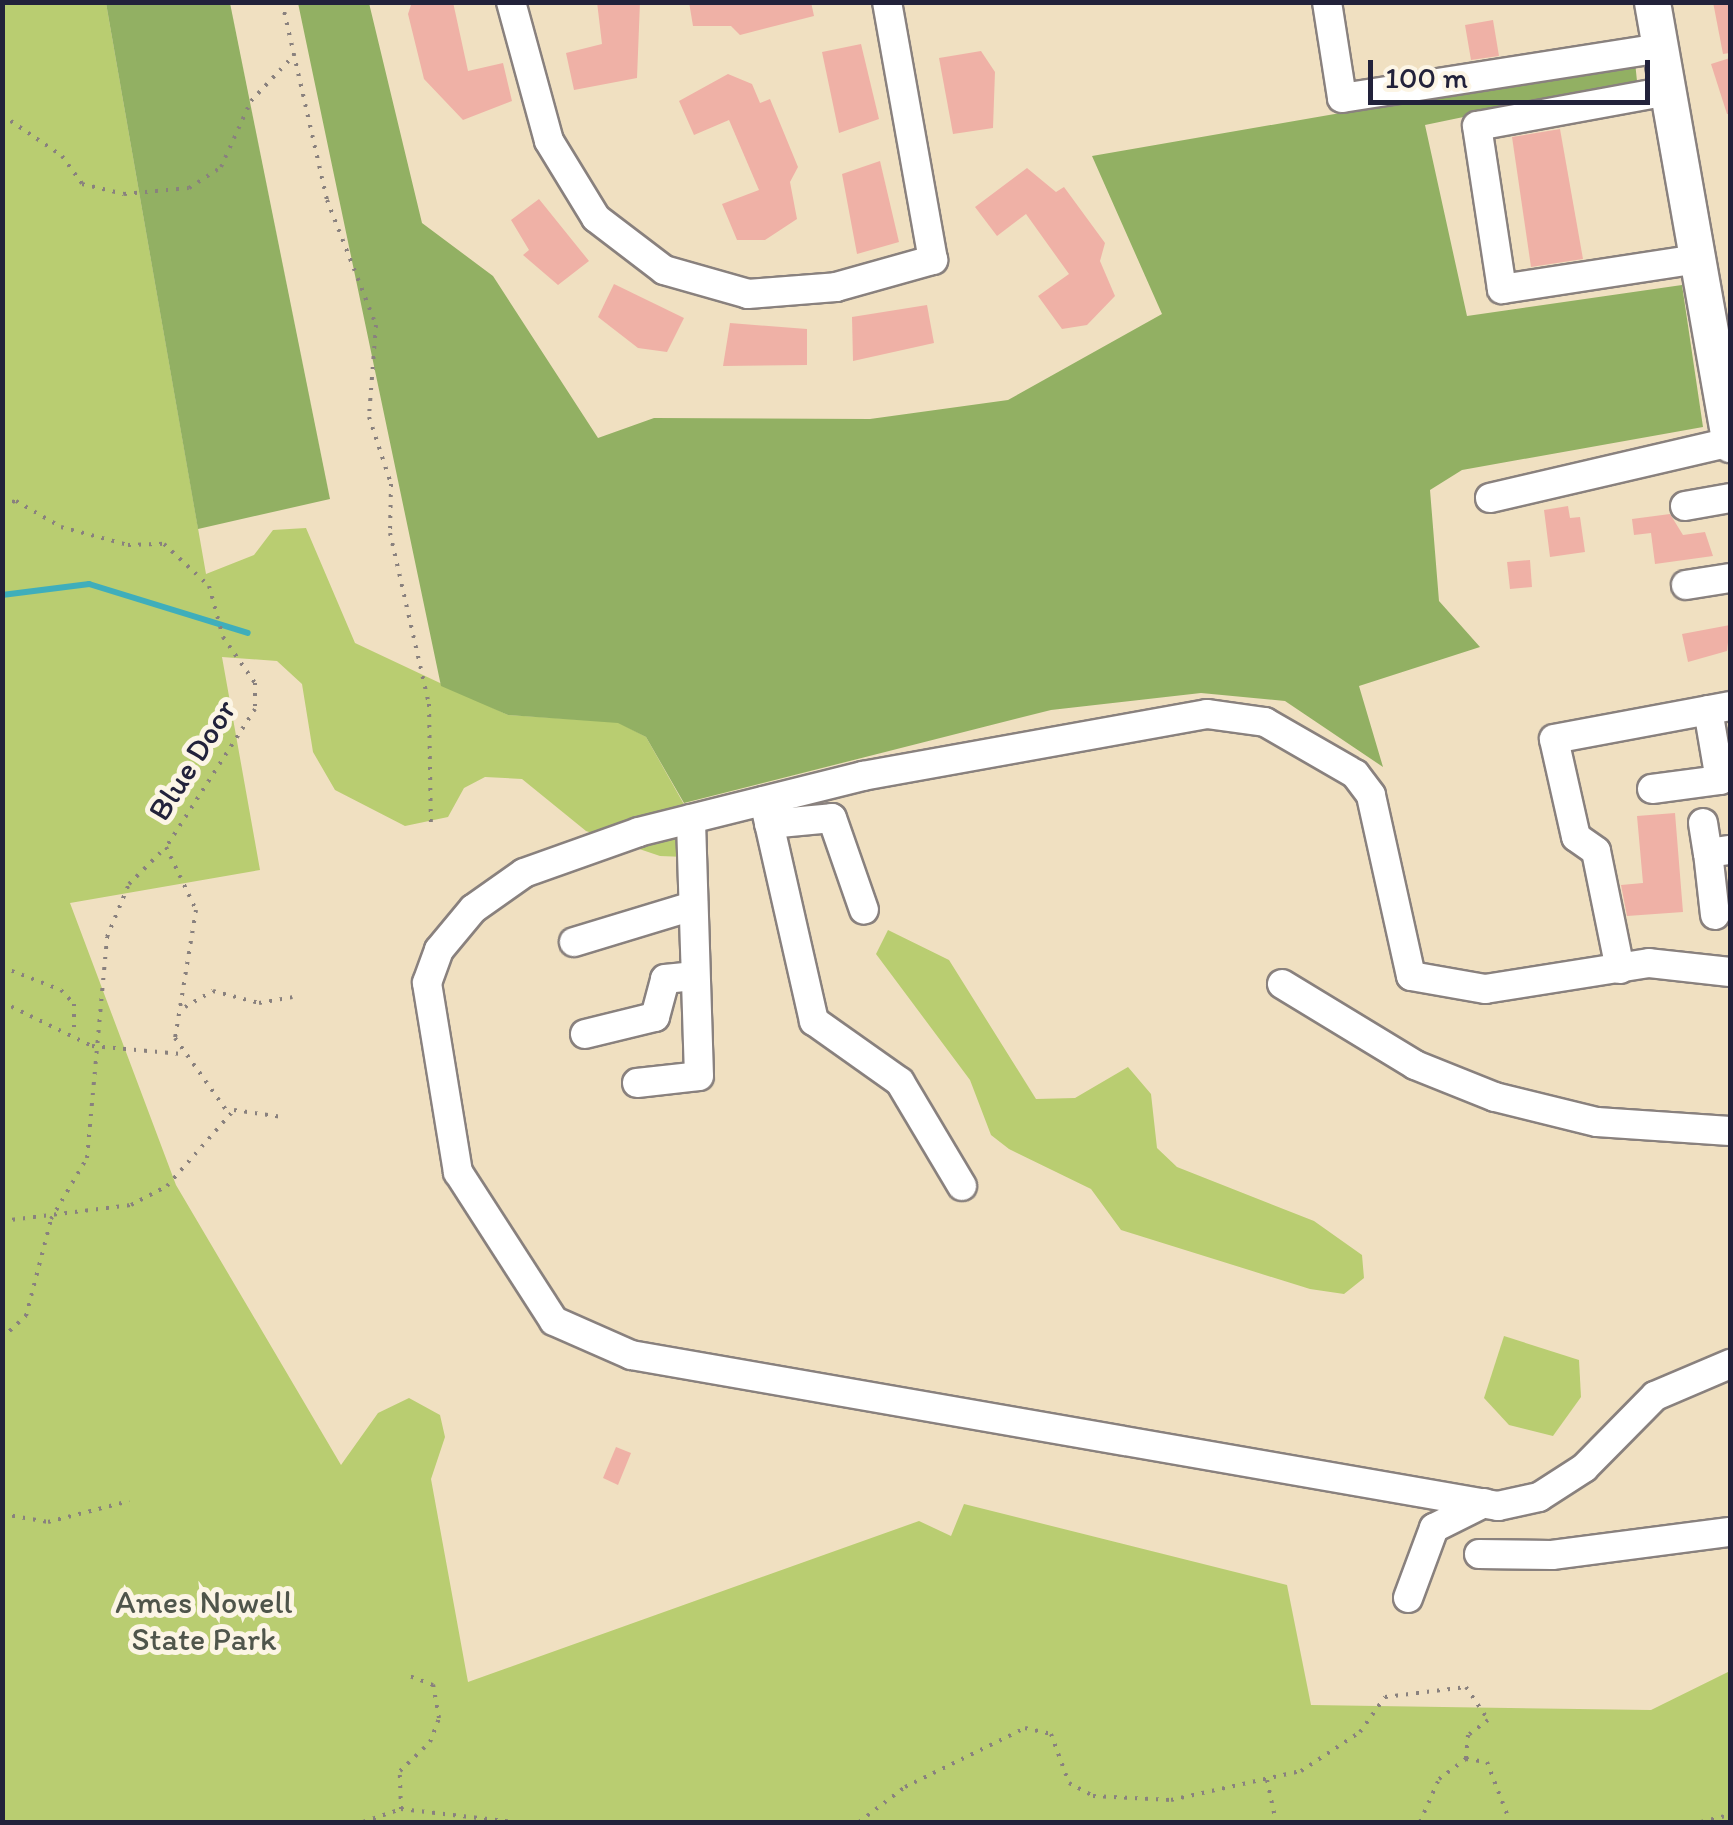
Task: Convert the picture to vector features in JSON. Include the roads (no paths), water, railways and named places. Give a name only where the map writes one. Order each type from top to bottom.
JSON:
[{"type":"main road","points":[[1652,2],[1730,443]]},
{"type":"street","points":[[511,2],[564,173],[596,218],[664,270],[748,294],[836,287],[933,260],[887,2]]},
{"type":"street","points":[[1327,2],[1342,98],[1660,48]]},
{"type":"street","points":[[1668,91],[1477,126],[1502,289],[1698,260]]},
{"type":"street","points":[[1490,498],[1730,443]]},
{"type":"street","points":[[1685,506],[1730,498]]},
{"type":"street","points":[[1686,585],[1730,578]]},
{"type":"street","points":[[1620,969],[1596,852],[1576,837],[1554,739],[1719,708],[1720,780],[1652,789]]},
{"type":"street","points":[[1730,972],[1620,969],[1486,990],[1411,976],[1370,795],[1326,750],[1265,722],[1206,714],[1141,723],[767,812],[691,819],[524,873],[473,909],[439,950],[427,982],[458,1172],[554,1321],[631,1355],[1484,1503],[1539,1497],[1584,1468],[1655,1396],[1730,1364]]},
{"type":"street","points":[[767,812],[832,818],[864,910]]},
{"type":"street","points":[[767,812],[814,1020],[900,1082],[962,1186]]},
{"type":"street","points":[[637,1083],[699,1076],[689,908],[691,819]]},
{"type":"street","points":[[1703,823],[1719,851],[1715,914]]},
{"type":"street","points":[[574,942],[689,908]]},
{"type":"street","points":[[585,1034],[655,1018],[664,980],[693,976]]},
{"type":"street","points":[[1282,984],[1415,1065],[1495,1097],[1597,1122],[1730,1131]]},
{"type":"street","points":[[1408,1598],[1434,1528],[1484,1503]]},
{"type":"street","points":[[1479,1554],[1552,1555],[1730,1532]]},
{"type":"waterway","points":[[2,595],[89,584],[248,633]]},
{"type":"park label","name":"Ames Nowell State Park","points":[[204,1622]]}]
